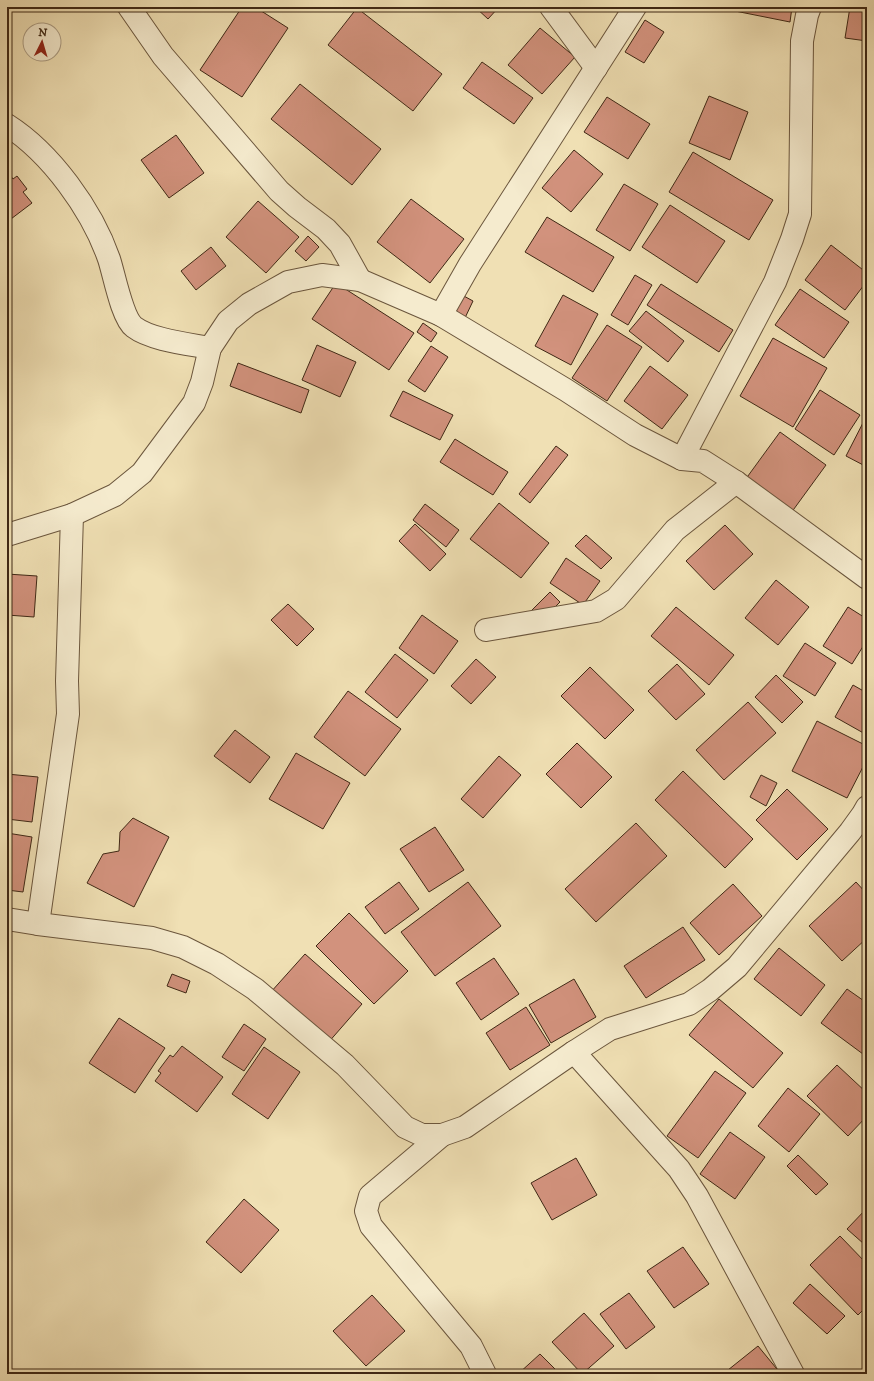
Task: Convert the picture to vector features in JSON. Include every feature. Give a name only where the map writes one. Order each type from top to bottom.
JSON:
[{"type":"street","points":[[128,7],[163,56],[279,191],[326,229],[340,244],[360,280]]},
{"type":"street","points":[[551,7],[596,68]]},
{"type":"street","points":[[441,315],[470,264],[635,7]]},
{"type":"street","points":[[682,459],[775,282],[800,214],[802,41],[810,7]]},
{"type":"street","points":[[11,133],[42,153],[66,181],[96,228],[108,258],[124,311],[133,327],[152,336],[210,348]]},
{"type":"street","points":[[7,535],[72,515],[115,495],[142,473],[194,403],[202,382],[210,348],[228,321],[249,304],[288,282],[322,275],[360,280],[441,315],[566,390],[635,435],[682,459],[703,461],[736,482],[867,578]]},
{"type":"street","points":[[486,630],[596,611],[616,599],[675,530],[736,482]]},
{"type":"street","points":[[38,924],[68,714],[67,681],[72,515]]},
{"type":"street","points":[[7,919],[152,938],[182,947],[217,964],[255,990],[345,1065],[405,1127],[422,1135],[442,1135],[465,1127],[610,1029],[689,1004],[710,990],[736,967],[850,832],[867,807]]},
{"type":"street","points":[[574,1052],[679,1168],[698,1196],[793,1374]]},
{"type":"street","points":[[442,1135],[370,1196],[366,1211],[371,1226],[471,1346],[485,1374]]},
{"type":"building","points":[[242,7],[255,7],[288,28],[242,97],[200,70]]},
{"type":"building","points":[[475,7],[499,7],[488,19]]},
{"type":"building","points":[[730,7],[792,7],[790,22],[730,10]]},
{"type":"building","points":[[850,7],[867,7],[867,41],[845,38]]},
{"type":"building","points":[[357,8],[442,74],[413,111],[328,45]]},
{"type":"building","points":[[645,20],[664,32],[644,63],[625,52]]},
{"type":"building","points":[[540,28],[575,57],[542,94],[508,65]]},
{"type":"building","points":[[482,62],[533,98],[514,124],[463,88]]},
{"type":"building","points":[[300,84],[381,149],[352,185],[271,119]]},
{"type":"building","points":[[709,96],[748,112],[730,160],[689,143]]},
{"type":"building","points":[[607,97],[650,124],[628,159],[584,132]]},
{"type":"building","points":[[176,135],[204,173],[169,198],[141,160]]},
{"type":"building","points":[[574,150],[603,174],[571,212],[542,188]]},
{"type":"building","points":[[693,152],[773,200],[749,240],[669,192]]},
{"type":"building","points":[[7,171],[13,179],[17,176],[27,189],[23,192],[32,203],[7,222]]},
{"type":"building","points":[[624,184],[658,204],[630,251],[596,230]]},
{"type":"building","points":[[411,199],[464,239],[430,283],[377,242]]},
{"type":"building","points":[[258,201],[299,237],[266,273],[226,237]]},
{"type":"building","points":[[670,205],[725,241],[697,283],[642,247]]},
{"type":"building","points":[[547,217],[614,257],[593,292],[525,252]]},
{"type":"building","points":[[308,236],[319,247],[306,261],[295,251]]},
{"type":"building","points":[[831,245],[867,273],[867,281],[845,310],[805,280]]},
{"type":"building","points":[[211,247],[226,266],[196,290],[181,271]]},
{"type":"building","points":[[635,275],[652,285],[628,325],[611,315]]},
{"type":"building","points":[[336,283],[414,333],[389,370],[312,319]]},
{"type":"building","points":[[661,284],[733,330],[719,352],[647,305]]},
{"type":"building","points":[[800,289],[849,322],[824,358],[775,325]]},
{"type":"building","points":[[462,295],[473,301],[464,320],[453,314]]},
{"type":"building","points":[[563,295],[598,314],[571,365],[535,346]]},
{"type":"building","points":[[646,311],[684,341],[668,362],[629,331]]},
{"type":"building","points":[[423,323],[437,333],[431,342],[417,332]]},
{"type":"building","points":[[607,325],[642,347],[607,401],[572,378]]},
{"type":"building","points":[[773,338],[827,368],[793,427],[740,396]]},
{"type":"building","points":[[317,345],[356,362],[340,397],[302,380]]},
{"type":"building","points":[[431,346],[448,357],[425,392],[408,381]]},
{"type":"building","points":[[238,363],[309,390],[301,413],[230,386]]},
{"type":"building","points":[[650,366],[688,395],[662,429],[624,401]]},
{"type":"building","points":[[820,390],[860,415],[834,455],[795,429]]},
{"type":"building","points":[[403,391],[453,415],[440,440],[390,416]]},
{"type":"building","points":[[867,415],[867,467],[846,456]]},
{"type":"building","points":[[780,432],[826,465],[791,513],[745,480]]},
{"type":"building","points":[[455,439],[508,472],[493,495],[440,462]]},
{"type":"building","points":[[556,446],[568,455],[530,503],[519,494]]},
{"type":"building","points":[[499,503],[549,543],[521,578],[470,539]]},
{"type":"building","points":[[425,504],[459,530],[446,547],[413,520]]},
{"type":"building","points":[[415,524],[446,554],[430,571],[399,541]]},
{"type":"building","points":[[725,525],[753,554],[714,590],[686,561]]},
{"type":"building","points":[[586,535],[612,558],[601,569],[575,546]]},
{"type":"building","points":[[566,558],[600,581],[583,605],[550,583]]},
{"type":"building","points":[[7,574],[37,576],[34,617],[7,615]]},
{"type":"building","points":[[776,580],[809,607],[778,645],[745,618]]},
{"type":"building","points":[[550,592],[560,602],[543,619],[532,610]]},
{"type":"building","points":[[288,604],[314,629],[297,646],[271,620]]},
{"type":"building","points":[[676,607],[734,655],[709,685],[651,636]]},
{"type":"building","points":[[848,607],[867,619],[867,640],[852,664],[823,646]]},
{"type":"building","points":[[422,615],[458,641],[434,674],[399,648]]},
{"type":"building","points":[[805,643],[836,663],[815,696],[783,676]]},
{"type":"building","points":[[395,654],[428,680],[397,718],[365,692]]},
{"type":"building","points":[[476,659],[496,677],[471,704],[451,686]]},
{"type":"building","points":[[677,664],[705,694],[676,720],[648,691]]},
{"type":"building","points":[[590,667],[634,710],[605,739],[561,696]]},
{"type":"building","points":[[776,675],[803,702],[782,723],[755,697]]},
{"type":"building","points":[[853,685],[867,693],[867,735],[835,717]]},
{"type":"building","points":[[348,691],[401,729],[365,776],[314,737]]},
{"type":"building","points":[[748,702],[776,733],[724,780],[696,750]]},
{"type":"building","points":[[817,721],[867,746],[867,759],[847,798],[792,771]]},
{"type":"building","points":[[235,730],[270,757],[250,783],[214,756]]},
{"type":"building","points":[[577,743],[612,777],[581,808],[546,774]]},
{"type":"building","points":[[296,753],[350,783],[323,829],[269,799]]},
{"type":"building","points":[[499,756],[521,775],[483,818],[461,799]]},
{"type":"building","points":[[683,771],[753,839],[725,868],[655,800]]},
{"type":"building","points":[[7,774],[38,777],[32,822],[7,819]]},
{"type":"building","points":[[761,775],[777,783],[766,806],[750,797]]},
{"type":"building","points":[[787,789],[828,829],[797,860],[756,820]]},
{"type":"building","points":[[133,818],[169,837],[134,907],[87,883],[103,854],[119,851],[120,832]]},
{"type":"building","points":[[636,823],[667,856],[596,922],[565,889]]},
{"type":"building","points":[[435,827],[464,870],[429,892],[400,849]]},
{"type":"building","points":[[7,833],[32,837],[23,892],[7,890]]},
{"type":"building","points":[[399,882],[419,909],[385,934],[365,907]]},
{"type":"building","points":[[468,882],[501,926],[435,976],[401,932]]},
{"type":"building","points":[[856,882],[867,894],[867,938],[842,961],[809,926]]},
{"type":"building","points":[[733,884],[762,916],[719,955],[690,923]]},
{"type":"building","points":[[349,913],[408,971],[374,1004],[316,946]]},
{"type":"building","points":[[683,927],[705,960],[646,998],[624,966]]},
{"type":"building","points":[[779,948],[825,985],[801,1016],[754,979]]},
{"type":"building","points":[[305,954],[362,1004],[327,1044],[270,993]]},
{"type":"building","points":[[494,958],[519,994],[481,1020],[456,983]]},
{"type":"building","points":[[172,974],[190,981],[186,993],[167,986]]},
{"type":"building","points":[[574,979],[596,1017],[551,1043],[529,1005]]},
{"type":"building","points":[[847,989],[867,1003],[867,1057],[821,1023]]},
{"type":"building","points":[[719,999],[783,1053],[753,1088],[689,1035]]},
{"type":"building","points":[[526,1007],[550,1045],[510,1070],[486,1033]]},
{"type":"building","points":[[119,1018],[165,1048],[135,1093],[89,1063]]},
{"type":"building","points":[[244,1024],[266,1039],[244,1071],[222,1057]]},
{"type":"building","points":[[182,1046],[223,1077],[197,1112],[155,1081],[161,1073],[158,1071],[170,1055],[173,1057]]},
{"type":"building","points":[[264,1047],[300,1072],[268,1119],[232,1094]]},
{"type":"building","points":[[837,1065],[867,1093],[867,1116],[848,1136],[807,1096]]},
{"type":"building","points":[[715,1071],[746,1093],[698,1158],[667,1136]]},
{"type":"building","points":[[788,1088],[820,1114],[789,1152],[758,1126]]},
{"type":"building","points":[[730,1132],[765,1157],[735,1199],[700,1174]]},
{"type":"building","points":[[798,1155],[828,1184],[816,1195],[787,1166]]},
{"type":"building","points":[[576,1158],[597,1195],[552,1220],[531,1183]]},
{"type":"building","points":[[244,1199],[279,1230],[241,1273],[206,1242]]},
{"type":"building","points":[[867,1208],[867,1241],[864,1244],[847,1229]]},
{"type":"building","points":[[840,1236],[867,1264],[867,1306],[858,1315],[810,1265]]},
{"type":"building","points":[[683,1247],[709,1284],[674,1308],[647,1271]]},
{"type":"building","points":[[810,1284],[845,1316],[827,1334],[793,1303]]},
{"type":"building","points":[[629,1293],[655,1327],[626,1349],[600,1314]]},
{"type":"building","points":[[372,1295],[405,1331],[366,1366],[333,1331]]},
{"type":"building","points":[[584,1313],[614,1346],[582,1374],[552,1342]]},
{"type":"building","points":[[758,1346],[781,1374],[723,1374]]},
{"type":"building","points":[[540,1354],[560,1374],[518,1374]]}]
